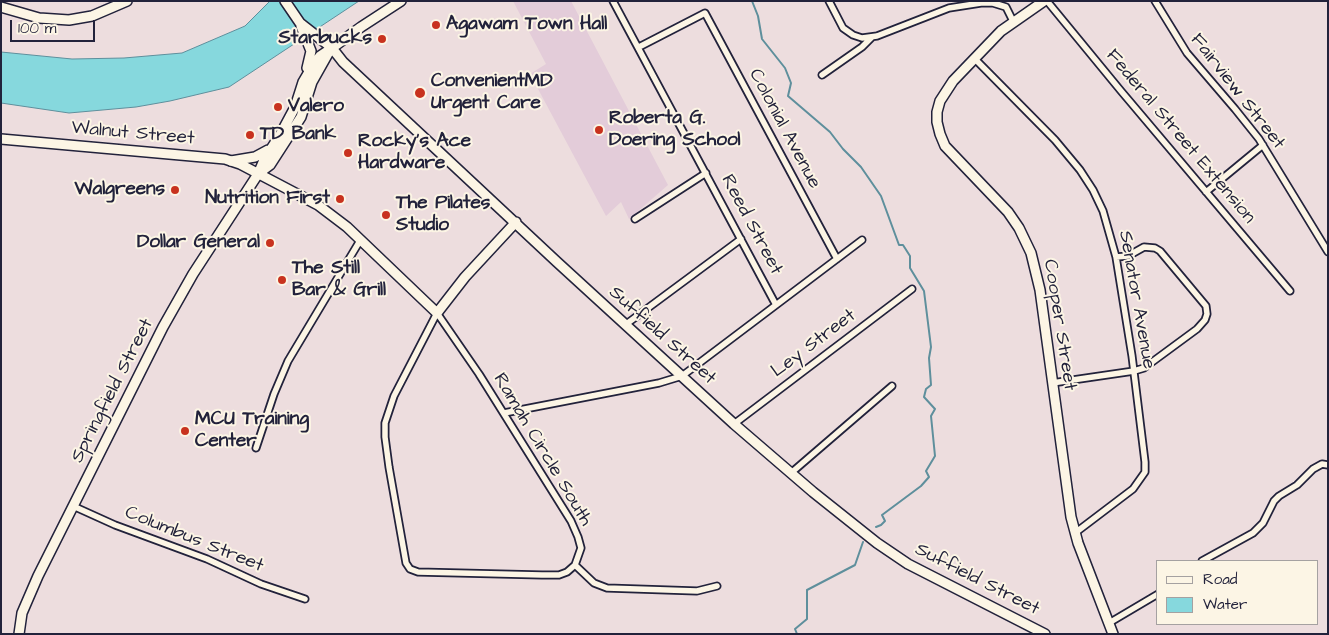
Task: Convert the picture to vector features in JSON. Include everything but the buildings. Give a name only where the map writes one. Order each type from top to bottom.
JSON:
[{"type":"main road","points":[[1,7],[38,18],[69,20],[92,16],[127,1]]},
{"type":"main road","name":"Suffield Street","points":[[285,1],[312,38],[332,48],[343,62],[625,325],[791,474],[867,536],[902,560],[933,578],[1045,634]]},
{"type":"main road","points":[[332,48],[401,1]]},
{"type":"main road","name":"Cooper Street","points":[[1046,1],[1013,21],[996,35],[953,81],[942,98],[937,112],[939,132],[949,150],[1012,218],[1028,246],[1038,278],[1069,510],[1075,534],[1113,634]]},
{"type":"main road","points":[[302,82],[310,58],[312,38]]},
{"type":"main road","name":"Springfield Street","points":[[19,634],[22,613],[27,600],[174,307],[198,266],[258,174],[264,160],[295,107],[302,82],[320,56],[332,48]]},
{"type":"main road","name":"Springfield Street","points":[[258,174],[270,165],[300,117],[312,82],[332,48]]},
{"type":"main road","name":"Walnut Street","points":[[1,139],[231,161],[318,205],[361,239],[437,313]]},
{"type":"main road","points":[[231,161],[260,156],[272,147]]},
{"type":"main road","points":[[437,313],[465,277],[516,222]]},
{"type":"street","name":"Reed Street","points":[[613,1],[776,305]]},
{"type":"street","points":[[829,1],[839,23],[859,38],[872,37],[949,8],[999,1]]},
{"type":"street","name":"Federal Street Extension","points":[[1046,1],[1290,291]]},
{"type":"street","name":"Fairview Street","points":[[1155,1],[1187,53],[1235,109],[1262,145],[1328,252]]},
{"type":"street","points":[[987,2],[1006,7],[1013,21]]},
{"type":"street","name":"Colonial Avenue","points":[[639,47],[705,13],[837,259]]},
{"type":"street","points":[[822,75],[862,47],[872,37]]},
{"type":"street","name":"Senator Avenue","points":[[974,58],[1055,140],[1080,170],[1093,190],[1103,211],[1116,257],[1134,371],[1146,462],[1145,472],[1133,489],[1075,534]]},
{"type":"street","points":[[1206,192],[1262,145]]},
{"type":"street","points":[[635,219],[706,173]]},
{"type":"street","points":[[256,448],[274,394],[288,361],[361,239]]},
{"type":"street","points":[[625,325],[741,239]]},
{"type":"street","points":[[504,413],[659,383],[682,376],[862,240]]},
{"type":"street","points":[[1052,383],[1144,368],[1197,329],[1205,320],[1208,310],[1200,298],[1158,250],[1144,247],[1128,256],[1116,257]]},
{"type":"street","name":"Ley Street","points":[[734,424],[912,289]]},
{"type":"street","points":[[437,313],[394,396],[385,423],[389,467],[403,552],[410,569],[418,572],[559,575],[567,572],[575,565],[594,583],[607,588],[697,591],[717,586]]},
{"type":"street","name":"Ramah Circle South","points":[[437,313],[504,413],[571,521],[581,548],[575,565]]},
{"type":"street","points":[[791,474],[892,386]]},
{"type":"street","points":[[1204,560],[1253,533],[1263,523],[1276,498],[1297,484],[1313,469],[1322,464],[1328,465]]},
{"type":"street","name":"Columbus Street","points":[[73,506],[115,525],[207,558],[261,584],[305,600]]},
{"type":"street","points":[[1109,622],[1156,595]]},
{"type":"shaded area","name":"Roberta G. Doering School","points":[[513,1],[571,1],[668,185],[629,219],[621,202],[606,216],[530,74],[546,64]]},
{"type":"water","points":[[270,1],[359,1],[229,87],[136,107],[69,113],[1,103],[1,52],[72,59],[124,58],[182,53],[245,26]]},
{"type":"waterway","points":[[752,1],[758,16],[762,39],[785,68],[791,83],[788,96],[830,132],[843,149],[861,167],[881,196],[899,245],[903,245],[910,256],[910,268],[924,291],[931,347],[929,358],[931,385],[926,389],[924,397],[935,409],[931,416],[935,456],[926,471],[929,477],[921,486],[882,515],[885,521],[876,527]]},
{"type":"waterway","points":[[797,634],[795,629],[807,619],[807,590],[855,565],[863,542]]},
{"type":"place","name":"Agawam Town Hall","points":[[436,25]]},
{"type":"place","name":"Starbucks","points":[[382,39]]},
{"type":"place","name":"ConvenientMD Urgent Care","points":[[420,93]]},
{"type":"place","name":"Valero","points":[[278,107]]},
{"type":"place","name":"Roberta G. Doering School","points":[[599,130]]},
{"type":"place","name":"TD Bank","points":[[250,135]]},
{"type":"place","name":"Rocky's Ace Hardware","points":[[348,153]]},
{"type":"place","name":"Walgreens","points":[[175,190]]},
{"type":"place","name":"Nutrition First","points":[[340,199]]},
{"type":"place","name":"The Pilates Studio","points":[[386,215]]},
{"type":"place","name":"Dollar General","points":[[270,243]]},
{"type":"place","name":"The Still Bar & Grill","points":[[282,280]]},
{"type":"place","name":"MCU Training Center","points":[[185,431]]}]
